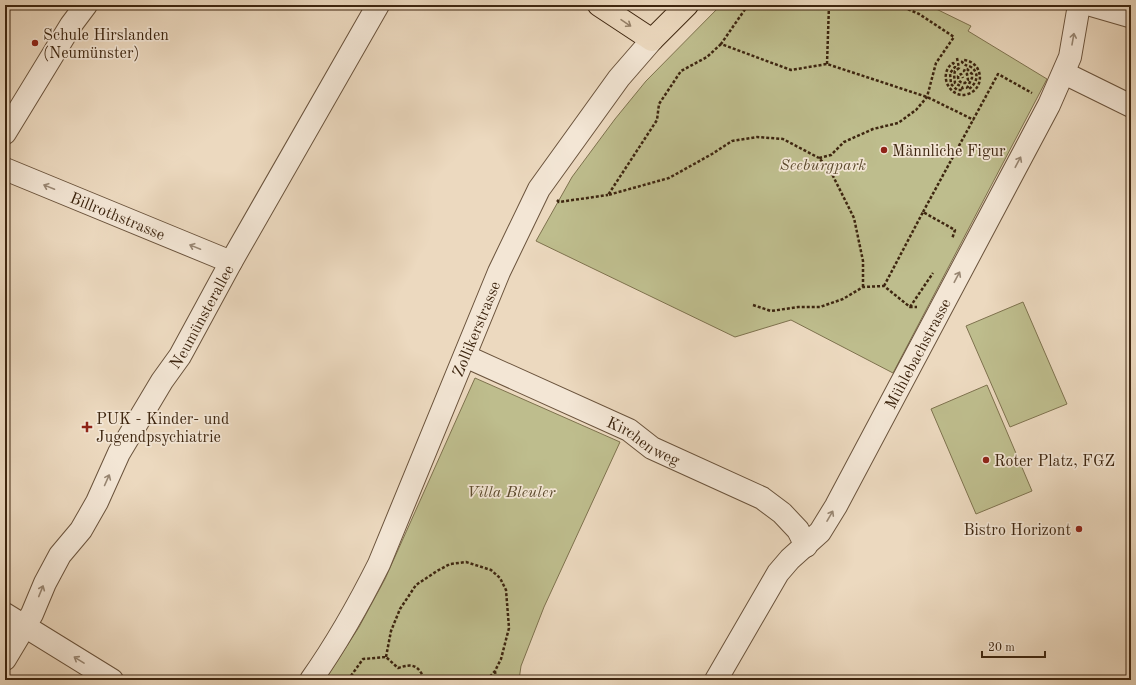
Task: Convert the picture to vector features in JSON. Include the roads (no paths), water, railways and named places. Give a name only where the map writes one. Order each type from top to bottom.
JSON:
[{"type":"main road","points":[[599,5],[652,40]]},
{"type":"main road","name":"Zollikerstrasse","points":[[652,40],[687,5]]},
{"type":"street","points":[[5,133],[71,25],[86,5]]},
{"type":"street","name":"Neumünsterallee","points":[[5,659],[32,614],[44,583],[60,555],[81,530],[97,502],[119,453],[137,421],[180,356],[231,262],[378,5]]},
{"type":"street","name":"Mühlebachstrasse","points":[[716,680],[778,573],[790,559],[820,532],[836,506],[1049,105],[1070,56],[1078,5]]},
{"type":"street","points":[[1090,5],[1129,16]]},
{"type":"street","name":"Zollikerstrasse","points":[[311,680],[331,652],[367,589],[499,272],[539,189],[619,78],[652,40]]},
{"type":"street","points":[[1064,73],[1131,106]]},
{"type":"street","name":"Billrothstrasse","points":[[5,169],[231,262]]},
{"type":"street","name":"Kirchenweg","points":[[465,356],[629,430],[652,448],[762,498],[782,513],[793,524],[798,530],[806,546]]},
{"type":"street","points":[[5,614],[112,680]]},
{"type":"place","name":"Schule Hirslanden (Neumünster)","points":[[35,43]]},
{"type":"place","name":"Männliche Figur","points":[[884,150]]},
{"type":"place","name":"PUK - Kinder- und Jugendpsychiatrie","points":[[87,427]]},
{"type":"place","name":"Roter Platz, FGZ","points":[[986,460]]},
{"type":"place","name":"Bistro Horizont","points":[[1079,529]]},
{"type":"park label","name":"Seeburgpark","points":[[823,164]]},
{"type":"park label","name":"Villa Bleuler","points":[[511,491]]}]
